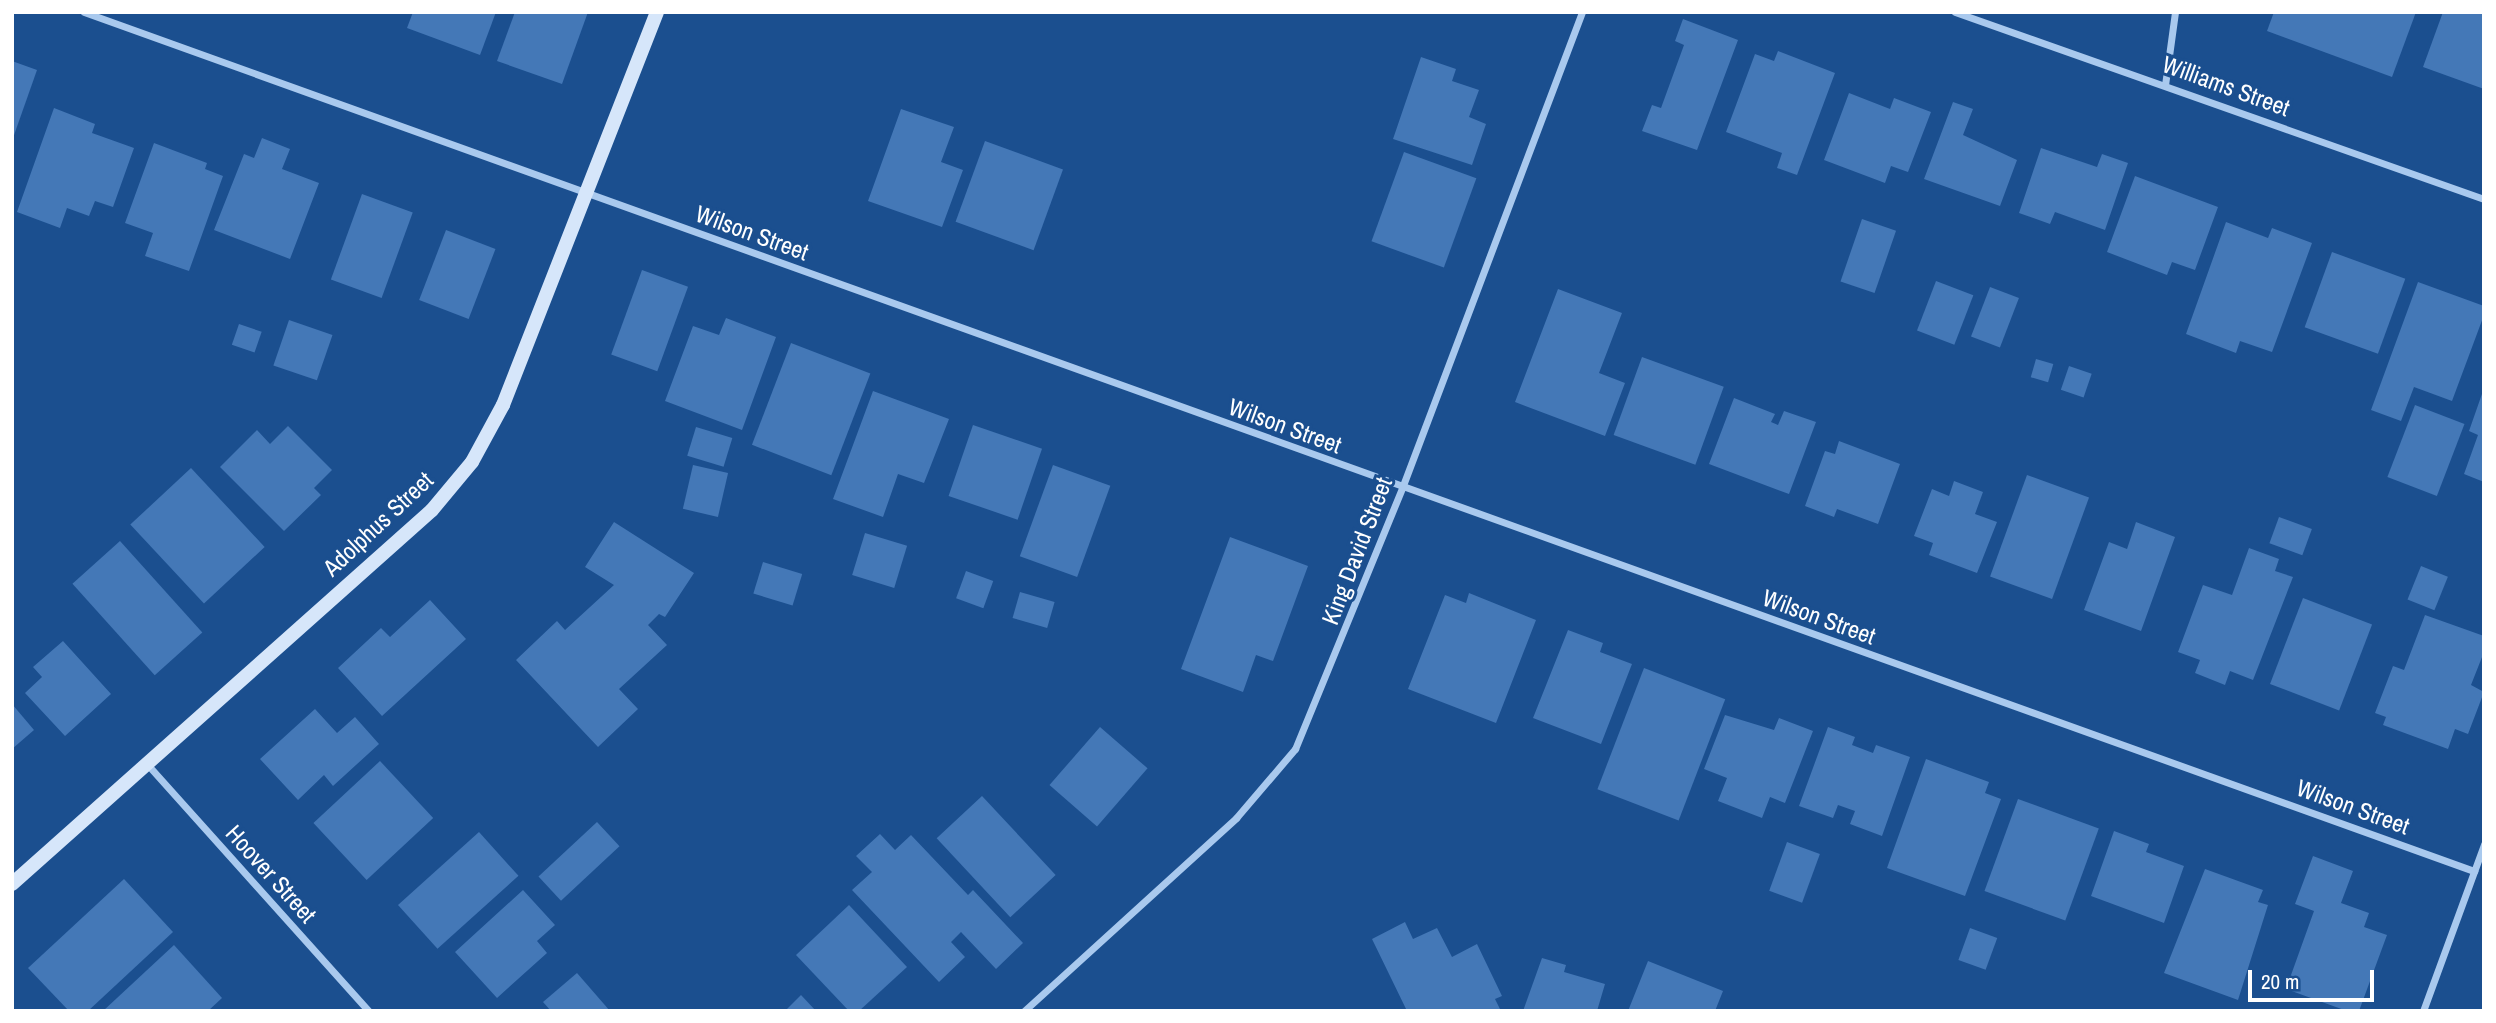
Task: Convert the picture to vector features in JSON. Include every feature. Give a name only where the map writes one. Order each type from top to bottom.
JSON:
[{"type":"street","name":"Wilson Street","points":[[84,12],[1402,488],[2474,871]]},
{"type":"street","name":"Adolphus Street","points":[[12,884],[145,762],[432,510],[472,462],[503,405],[589,194],[657,12]]},
{"type":"street","name":"King David Street","points":[[1024,1011],[1236,818],[1295,749],[1402,488],[1582,12]]},
{"type":"street","name":"Williams Street","points":[[1955,12],[2484,199]]},
{"type":"street","points":[[2165,85],[2175,12]]},
{"type":"street","name":"Hoover Street","points":[[145,762],[369,1011]]},
{"type":"street","points":[[2423,1011],[2484,844]]},
{"type":"building","points":[[413,12],[496,12],[480,55],[407,28]]},
{"type":"building","points":[[515,12],[588,12],[562,84],[497,61]]},
{"type":"building","points":[[2274,12],[2416,12],[2392,77],[2267,31]]},
{"type":"building","points":[[2443,12],[2484,12],[2484,89],[2423,67]]},
{"type":"building","points":[[1683,19],[1738,40],[1697,150],[1642,131],[1652,105],[1661,108],[1684,45],[1675,41]]},
{"type":"building","points":[[1778,51],[1835,73],[1797,175],[1777,168],[1782,153],[1726,132],[1755,54],[1774,61]]},
{"type":"building","points":[[1421,57],[1456,69],[1452,81],[1479,90],[1469,117],[1486,124],[1472,165],[1393,139]]},
{"type":"building","points":[[12,61],[37,70],[13,138],[12,138]]},
{"type":"building","points":[[1849,93],[1890,109],[1894,98],[1931,112],[1908,172],[1891,166],[1885,183],[1824,160]]},
{"type":"building","points":[[1953,102],[1973,109],[1963,135],[2017,160],[2000,206],[1924,179]]},
{"type":"building","points":[[54,108],[95,124],[92,133],[134,148],[113,207],[95,201],[89,216],[67,208],[60,228],[17,212]]},
{"type":"building","points":[[901,109],[954,127],[941,162],[963,170],[942,227],[868,201]]},
{"type":"building","points":[[262,138],[290,149],[282,169],[319,183],[290,259],[214,230],[244,154],[254,158]]},
{"type":"building","points":[[985,141],[1063,169],[1034,250],[956,222]]},
{"type":"building","points":[[154,143],[207,163],[205,169],[223,176],[189,271],[145,256],[153,233],[125,223]]},
{"type":"building","points":[[2041,148],[2097,167],[2102,154],[2128,163],[2105,230],[2055,212],[2050,224],[2019,213]]},
{"type":"building","points":[[1404,152],[1476,178],[1444,268],[1372,241]]},
{"type":"building","points":[[2135,176],[2218,207],[2195,270],[2172,262],[2167,275],[2107,252]]},
{"type":"building","points":[[362,194],[413,212],[382,298],[331,280]]},
{"type":"building","points":[[1862,219],[1896,231],[1875,293],[1841,281]]},
{"type":"building","points":[[2226,222],[2268,238],[2272,228],[2312,243],[2272,352],[2240,341],[2236,353],[2186,334]]},
{"type":"building","points":[[446,230],[495,249],[469,319],[419,300]]},
{"type":"building","points":[[2332,252],[2405,279],[2378,354],[2305,327]]},
{"type":"building","points":[[642,270],[688,287],[657,371],[611,355]]},
{"type":"building","points":[[1936,281],[1973,295],[1954,345],[1917,330]]},
{"type":"building","points":[[2418,282],[2484,306],[2484,315],[2452,401],[2414,387],[2401,421],[2371,410]]},
{"type":"building","points":[[1990,287],[2019,298],[2000,348],[1971,336]]},
{"type":"building","points":[[1558,289],[1622,313],[1599,373],[1625,383],[1605,436],[1515,402]]},
{"type":"building","points":[[726,318],[776,337],[742,430],[665,401],[693,326],[719,335]]},
{"type":"building","points":[[289,320],[332,335],[317,380],[273,365]]},
{"type":"building","points":[[239,324],[262,332],[255,353],[232,345]]},
{"type":"building","points":[[791,343],[870,373],[831,475],[752,445]]},
{"type":"building","points":[[1642,357],[1724,387],[1695,465],[1614,435]]},
{"type":"building","points":[[2036,359],[2053,364],[2048,382],[2031,377]]},
{"type":"building","points":[[2069,366],[2092,374],[2084,397],[2061,390]]},
{"type":"building","points":[[873,391],[949,419],[924,483],[898,474],[883,517],[833,499]]},
{"type":"building","points":[[2483,391],[2484,482],[2464,474],[2478,435],[2469,431]]},
{"type":"building","points":[[1734,398],[1775,414],[1771,422],[1778,425],[1784,411],[1816,422],[1789,494],[1709,464]]},
{"type":"building","points":[[2415,405],[2464,424],[2437,496],[2387,477]]},
{"type":"building","points":[[973,425],[1042,449],[1018,520],[949,496]]},
{"type":"building","points":[[288,426],[332,470],[314,488],[321,495],[284,531],[220,467],[257,430],[270,444]]},
{"type":"building","points":[[696,427],[732,438],[724,467],[687,456]]},
{"type":"building","points":[[1839,441],[1900,464],[1878,524],[1837,509],[1834,517],[1805,506],[1825,451],[1835,454]]},
{"type":"building","points":[[693,465],[728,473],[718,517],[683,509]]},
{"type":"building","points":[[1053,465],[1110,486],[1077,577],[1020,556]]},
{"type":"building","points":[[191,468],[265,547],[204,604],[130,525]]},
{"type":"building","points":[[2027,475],[2089,498],[2052,599],[1990,576]]},
{"type":"building","points":[[1954,481],[1983,492],[1975,514],[1997,522],[1977,573],[1929,555],[1933,543],[1914,536],[1932,489],[1949,496]]},
{"type":"building","points":[[2279,517],[2312,529],[2302,555],[2269,543]]},
{"type":"building","points":[[614,522],[694,573],[665,617],[659,614],[648,625],[667,645],[619,689],[638,709],[598,747],[516,660],[557,621],[565,630],[614,585],[585,567]]},
{"type":"building","points":[[2136,522],[2175,537],[2141,631],[2084,610],[2109,542],[2127,549]]},
{"type":"building","points":[[865,533],[907,546],[894,588],[852,575]]},
{"type":"building","points":[[1230,537],[1308,566],[1273,661],[1256,655],[1243,692],[1181,669]]},
{"type":"building","points":[[120,541],[202,632],[155,675],[72,584]]},
{"type":"building","points":[[2249,548],[2279,559],[2275,571],[2293,577],[2253,680],[2230,671],[2225,685],[2195,673],[2200,660],[2178,652],[2203,585],[2232,595]]},
{"type":"building","points":[[763,562],[802,574],[793,606],[753,594]]},
{"type":"building","points":[[2421,566],[2448,577],[2434,610],[2408,599]]},
{"type":"building","points":[[966,571],[993,581],[983,608],[956,598]]},
{"type":"building","points":[[1020,592],[1055,602],[1047,628],[1013,618]]},
{"type":"building","points":[[1469,593],[1536,620],[1496,723],[1408,689],[1445,595],[1466,603]]},
{"type":"building","points":[[2303,598],[2372,625],[2339,710],[2270,684]]},
{"type":"building","points":[[430,600],[466,639],[382,716],[338,668],[381,628],[390,637]]},
{"type":"building","points":[[2425,615],[2484,636],[2484,652],[2471,685],[2484,692],[2468,734],[2455,729],[2448,749],[2383,725],[2386,717],[2375,713],[2393,666],[2404,670]]},
{"type":"building","points":[[1568,630],[1603,643],[1600,652],[1632,664],[1601,744],[1533,718]]},
{"type":"building","points":[[63,641],[111,694],[65,736],[25,693],[42,677],[33,667]]},
{"type":"building","points":[[1644,668],[1725,699],[1679,821],[1597,789]]},
{"type":"building","points":[[12,704],[34,730],[12,749]]},
{"type":"building","points":[[315,709],[337,733],[355,717],[379,744],[333,786],[324,775],[298,800],[260,759]]},
{"type":"building","points":[[1725,715],[1774,730],[1779,718],[1813,731],[1785,803],[1770,797],[1762,818],[1718,801],[1727,778],[1704,769]]},
{"type":"building","points":[[1100,727],[1148,768],[1097,826],[1049,785]]},
{"type":"building","points":[[1828,727],[1855,737],[1852,745],[1873,753],[1876,745],[1910,757],[1882,836],[1850,824],[1855,811],[1838,805],[1833,818],[1799,806]]},
{"type":"building","points":[[1926,759],[1989,782],[1985,793],[2001,799],[1965,896],[1887,868]]},
{"type":"building","points":[[380,761],[433,818],[367,880],[313,823]]},
{"type":"building","points":[[982,796],[1056,875],[1010,917],[937,838]]},
{"type":"building","points":[[2018,799],[2099,828],[2065,921],[1984,891]]},
{"type":"building","points":[[597,822],[620,846],[561,901],[538,877]]},
{"type":"building","points":[[2114,831],[2149,844],[2146,852],[2184,866],[2164,923],[2091,896]]},
{"type":"building","points":[[479,832],[518,876],[437,949],[398,905]]},
{"type":"building","points":[[880,834],[895,850],[911,835],[968,895],[973,890],[1023,943],[996,969],[961,932],[951,942],[965,957],[939,982],[852,890],[872,872],[856,856]]},
{"type":"building","points":[[1787,842],[1820,854],[1802,903],[1769,891]]},
{"type":"building","points":[[2313,856],[2353,871],[2341,903],[2369,913],[2364,927],[2387,935],[2359,1011],[2347,1011],[2286,989],[2314,911],[2295,904]]},
{"type":"building","points":[[2205,869],[2263,890],[2258,902],[2268,905],[2238,1000],[2164,973]]},
{"type":"building","points":[[124,879],[173,932],[88,1011],[69,1011],[28,968]]},
{"type":"building","points":[[523,890],[555,925],[537,941],[547,953],[497,998],[455,952]]},
{"type":"building","points":[[849,905],[907,967],[859,1011],[849,1011],[796,955]]},
{"type":"building","points":[[1405,922],[1413,939],[1437,928],[1452,957],[1477,944],[1502,996],[1495,999],[1501,1011],[1407,1011],[1372,939]]},
{"type":"building","points":[[1970,928],[1997,938],[1986,970],[1958,960]]},
{"type":"building","points":[[174,945],[222,998],[208,1011],[103,1011]]},
{"type":"building","points":[[1542,958],[1566,965],[1564,972],[1605,984],[1597,1011],[1523,1011]]},
{"type":"building","points":[[1648,961],[1723,991],[1715,1011],[1628,1011]]},
{"type":"building","points":[[577,973],[610,1011],[551,1011],[543,1002]]},
{"type":"building","points":[[801,995],[816,1011],[785,1011]]}]
